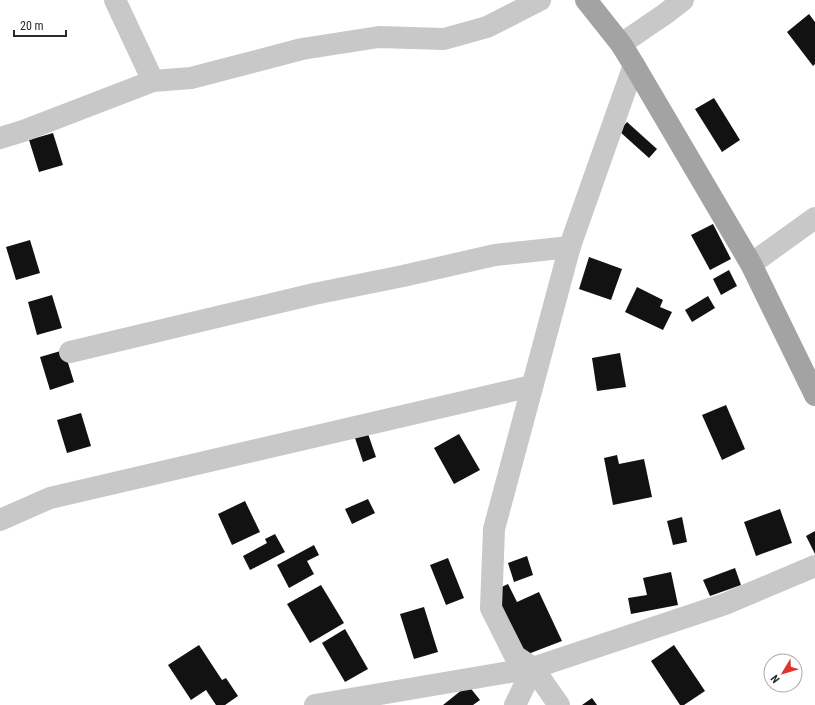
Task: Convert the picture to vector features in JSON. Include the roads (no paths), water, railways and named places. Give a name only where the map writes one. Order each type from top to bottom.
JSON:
[{"type":"main road","points":[[586,0],[621,44],[751,264],[815,395]]},
{"type":"street","points":[[115,0],[153,81]]},
{"type":"street","points":[[0,138],[23,131],[153,81],[191,78],[302,49],[379,37],[444,39],[487,27],[540,0]]},
{"type":"street","points":[[621,44],[683,0]]},
{"type":"street","points":[[559,705],[533,668],[515,656],[491,608],[494,529],[570,247],[634,65]]},
{"type":"street","points":[[751,264],[815,218]]},
{"type":"street","points":[[70,352],[314,294],[495,255],[570,247]]},
{"type":"street","points":[[0,520],[50,498],[532,386]]},
{"type":"street","points":[[315,705],[533,668],[725,604],[815,566]]},
{"type":"street","points":[[515,705],[533,668]]}]
